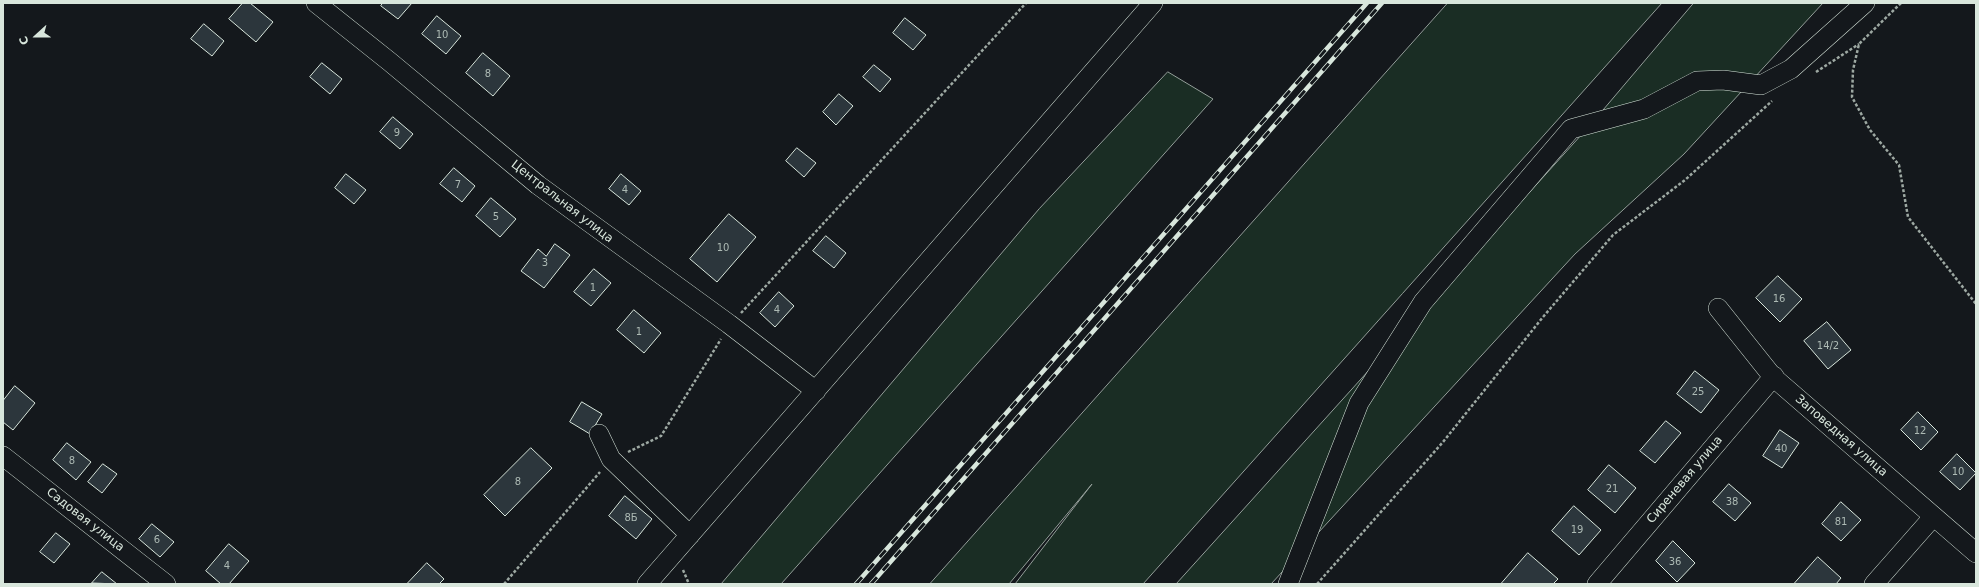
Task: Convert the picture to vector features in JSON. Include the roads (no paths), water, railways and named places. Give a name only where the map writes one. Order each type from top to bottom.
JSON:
[{"type":"street","name":"Центральная улица","points":[[316,3],[538,184],[730,324],[816,391]]},
{"type":"street","points":[[647,584],[1153,3]]},
{"type":"street","points":[[1288,584],[1359,403],[1423,302],[1571,129],[1644,109],[1697,81],[1723,80],[1761,85],[1791,69],[1865,3]]},
{"type":"street","name":"Заповедная улица","points":[[1718,308],[1774,376],[1933,517],[1976,553]]},
{"type":"street","name":"Сиреневая улица","points":[[1597,584],[1774,376]]},
{"type":"street","points":[[599,434],[611,459],[690,534]]},
{"type":"street","name":"Садовая улица","points":[[3,456],[166,584]]},
{"type":"street","points":[[1874,584],[1933,517]]},
{"type":"railway","points":[[856,584],[1367,3]]},
{"type":"railway","points":[[871,584],[1382,3]]}]
